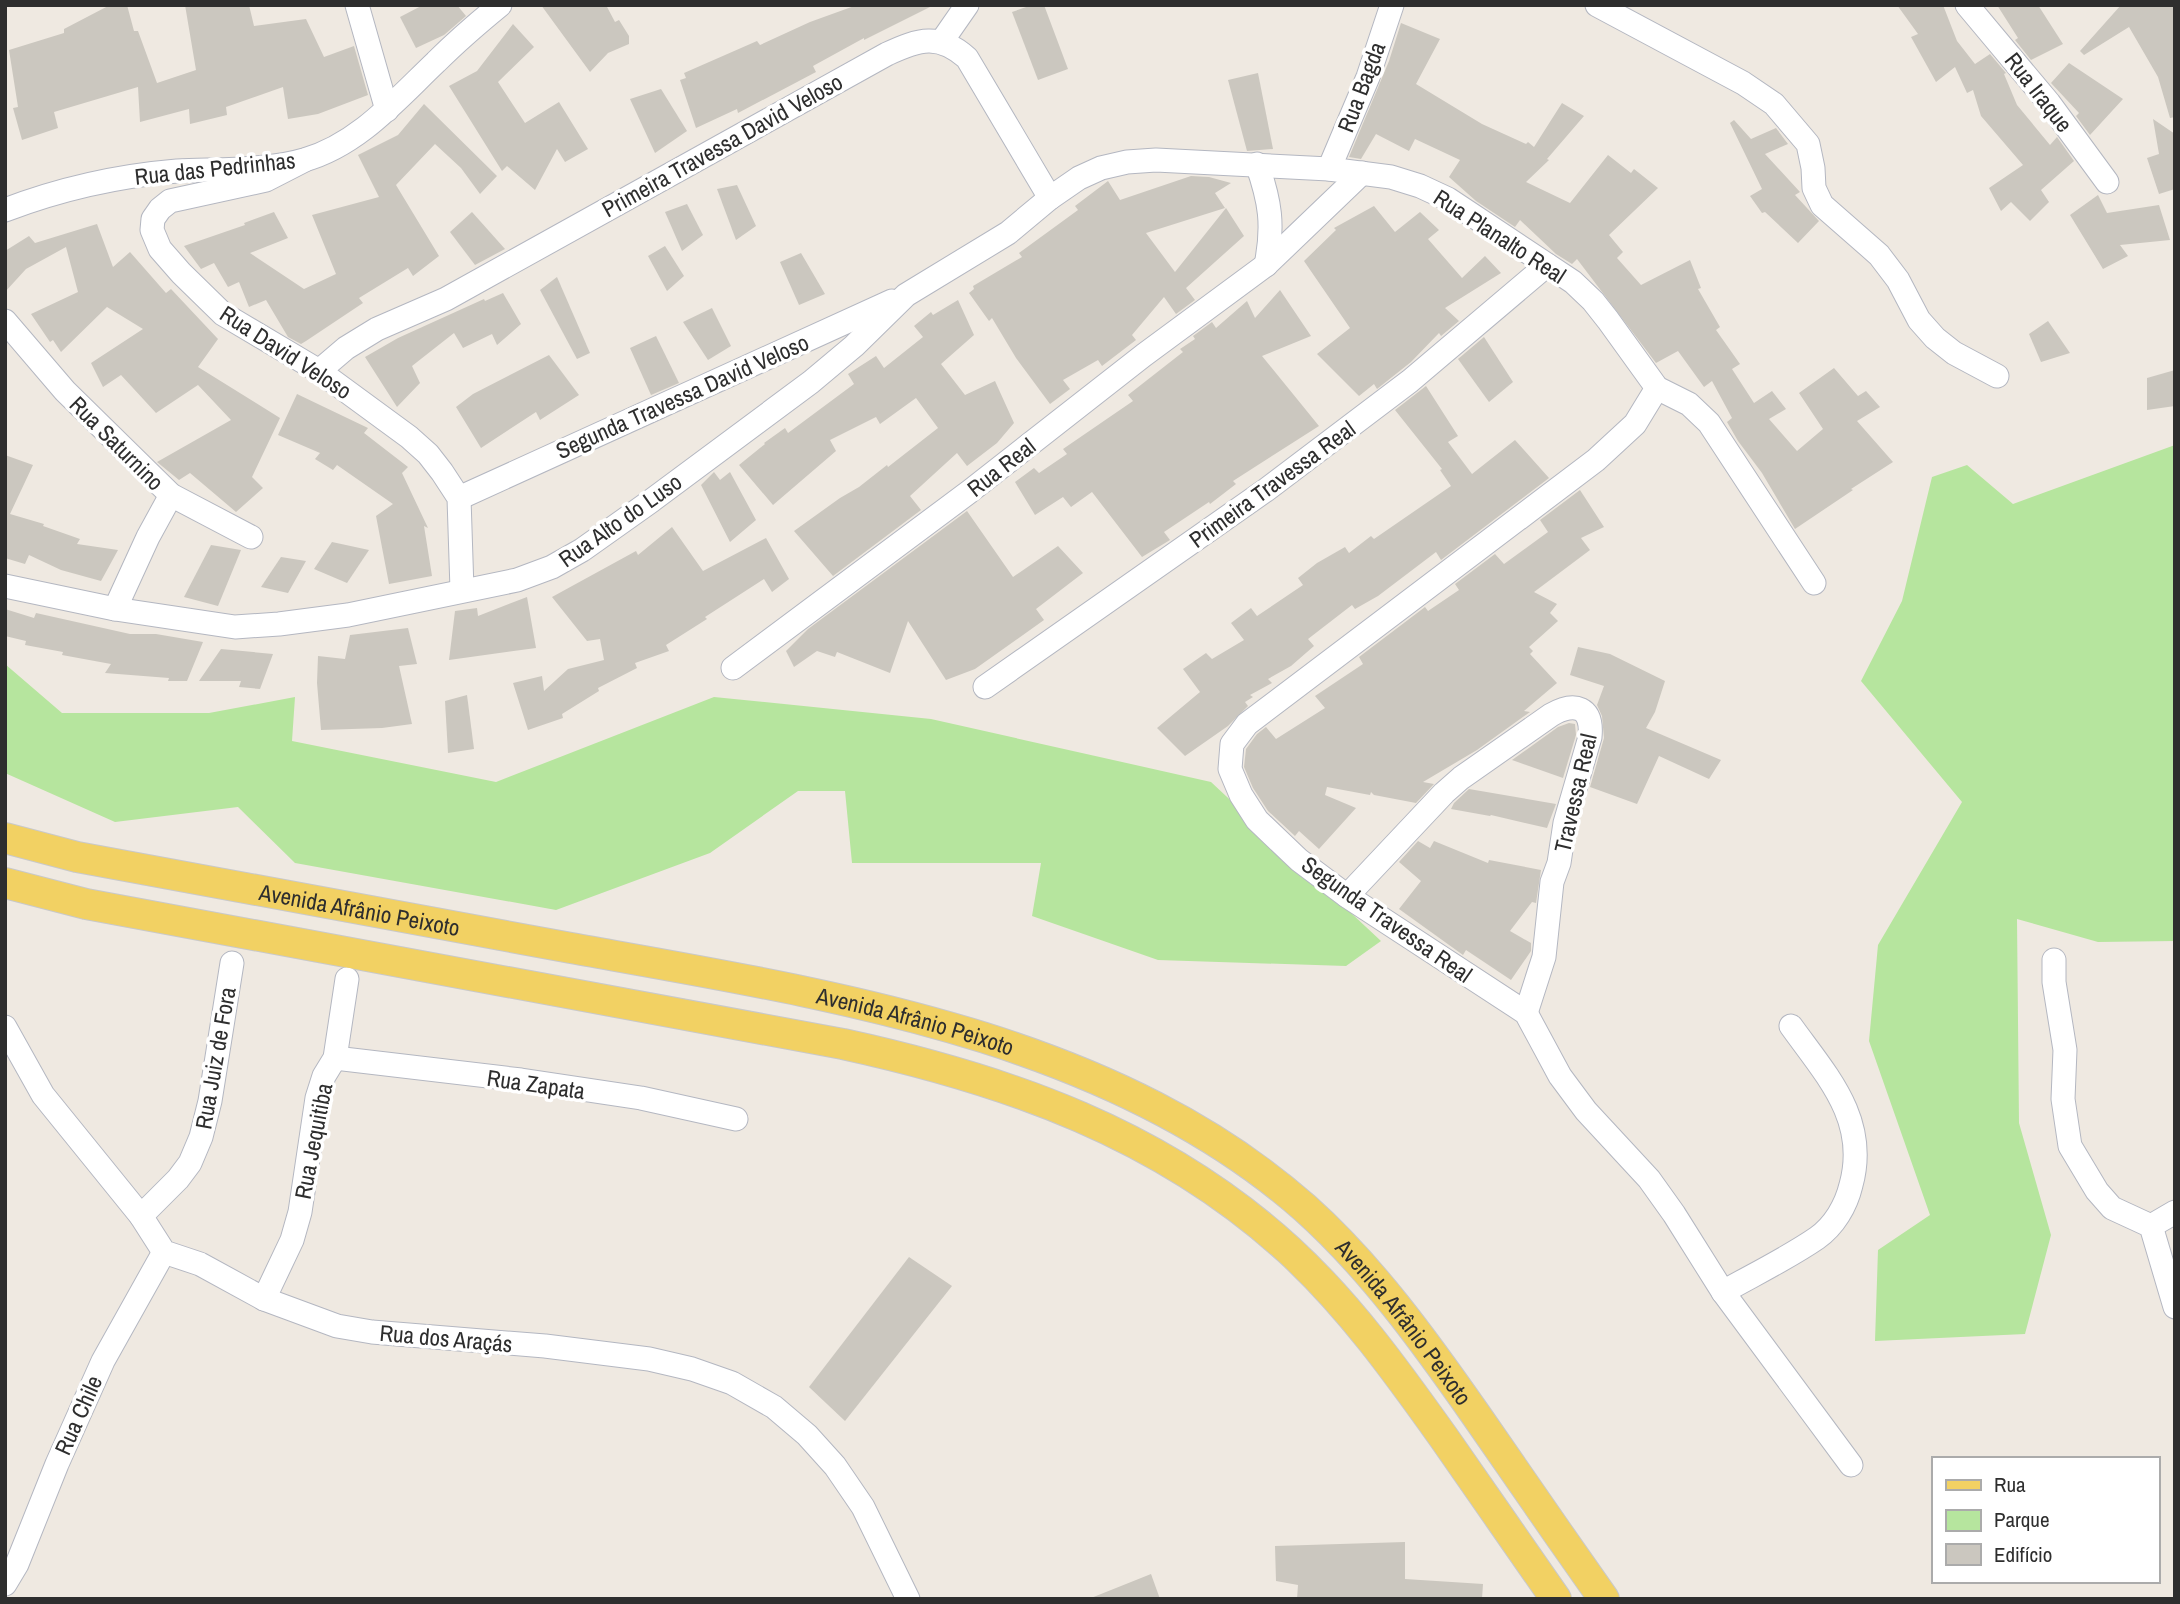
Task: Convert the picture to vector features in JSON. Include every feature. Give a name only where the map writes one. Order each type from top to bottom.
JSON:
[{"type":"main road","name":"Avenida Afrânio Peixoto","points":[[5,838],[77,857],[850,1002],[991,1039],[1069,1067],[1133,1096],[1201,1134],[1262,1174],[1336,1238],[1379,1287],[1451,1380],[1604,1599]]},
{"type":"main road","name":"Avenida Afrânio Peixoto","points":[[5,883],[86,904],[829,1041],[903,1057],[1044,1102],[1112,1130],[1173,1162],[1230,1202],[1290,1251],[1336,1298],[1379,1348],[1556,1599]]},
{"type":"street","points":[[357,5],[387,110]]},
{"type":"street","name":"Rua das Pedrinhas","points":[[5,210],[45,194],[138,175],[273,165],[305,160],[340,144],[364,129],[463,35],[500,5]]},
{"type":"street","points":[[967,5],[942,41],[955,48],[972,67],[1049,198]]},
{"type":"street","name":"Rua Bagda","points":[[1329,169],[1368,77],[1392,5]]},
{"type":"street","points":[[1597,5],[1743,83],[1774,104],[1808,144],[1814,188],[1822,205],[1879,255],[1898,280],[1919,320],[1934,338],[1954,354],[1997,376]]},
{"type":"street","name":"Rua Iraque","points":[[1967,5],[2049,103],[2107,182]]},
{"type":"street","name":"Primeira Travessa David Veloso","points":[[319,371],[346,348],[377,329],[446,299],[887,54],[917,43],[942,41]]},
{"type":"street","name":"Rua David Veloso","points":[[305,160],[266,180],[170,201],[153,219],[154,239],[164,255],[223,314],[244,329],[319,371],[428,454],[459,498]]},
{"type":"street","name":"Rua Planalto Real","points":[[1049,198],[1079,178],[1101,168],[1127,162],[1156,160],[1257,164],[1362,173],[1411,183],[1448,199],[1573,282],[1593,301],[1657,388],[1689,404],[1709,423],[1814,583]]},
{"type":"street","points":[[1257,164],[1269,198],[1271,221],[1266,265]]},
{"type":"street","name":"Rua Real","points":[[733,668],[1266,265],[1362,173]]},
{"type":"street","name":"Rua Alto do Luso","points":[[5,586],[115,609],[235,626],[279,624],[348,615],[517,580],[552,567],[582,550],[811,382],[854,346],[906,295],[998,240],[1032,215],[1049,198]]},
{"type":"street","name":"Primeira Travessa Real","points":[[985,687],[1266,490],[1410,382],[1547,265]]},
{"type":"street","name":"Segunda Travessa David Veloso","points":[[459,498],[906,295]]},
{"type":"street","name":"Rua Saturnino","points":[[5,321],[65,391],[171,495],[251,537]]},
{"type":"street","name":"Segunda Travessa Real","points":[[1657,388],[1635,424],[1596,460],[1247,724],[1232,744],[1230,769],[1241,795],[1257,820],[1299,860],[1347,897],[1526,1013],[1560,1076],[1587,1111],[1649,1179],[1723,1292],[1851,1465]]},
{"type":"street","points":[[115,609],[148,537],[171,495]]},
{"type":"street","points":[[459,498],[462,590]]},
{"type":"street","name":"Travessa Real","points":[[1347,897],[1421,815],[1461,778],[1551,715],[1562,709],[1580,709],[1587,714],[1591,724],[1590,737],[1565,823],[1559,863],[1552,882],[1544,957],[1526,1013]]},
{"type":"street","points":[[2054,960],[2054,982],[2065,1050],[2063,1099],[2070,1146],[2097,1191],[2112,1208],[2151,1226],[2175,1307]]},
{"type":"street","name":"Rua Juiz de Fora","points":[[141,1216],[191,1163],[201,1137],[210,1101],[232,963]]},
{"type":"street","name":"Rua Jequitiba","points":[[264,1299],[292,1240],[300,1212],[317,1098],[324,1076],[335,1058],[347,979]]},
{"type":"street","points":[[1723,1292],[1816,1239],[1830,1227],[1842,1211],[1855,1171],[1854,1132],[1848,1112],[1838,1093],[1791,1026]]},
{"type":"street","points":[[5,1027],[43,1095],[141,1216],[164,1252]]},
{"type":"street","name":"Rua Zapata","points":[[335,1058],[521,1080],[641,1098],[736,1119]]},
{"type":"street","points":[[2151,1226],[2175,1212]]},
{"type":"street","name":"Rua dos Araçás","points":[[164,1252],[200,1264],[264,1299],[337,1326],[372,1332],[545,1346],[649,1359],[692,1369],[733,1383],[774,1408],[807,1435],[835,1466],[863,1507],[908,1599]]},
{"type":"street","name":"Rua Chile","points":[[5,1584],[17,1564],[57,1464],[103,1361],[164,1252]]},
{"type":"green space","points":[[2175,445],[2175,941],[2098,942],[2017,919],[2019,1123],[2051,1235],[2025,1334],[1875,1341],[1878,1250],[1930,1215],[1869,1041],[1878,945],[1962,802],[1861,681],[1902,601],[1932,477],[1967,465],[2013,504]]},
{"type":"green space","points":[[5,664],[62,713],[209,713],[295,697],[292,741],[496,782],[714,697],[931,719],[1211,782],[1381,941],[1346,966],[1158,960],[1032,916],[1041,863],[852,863],[845,791],[798,791],[710,853],[556,910],[295,863],[238,807],[115,822],[5,773]]},
{"type":"building","points":[[110,5],[127,5],[134,31],[138,31],[157,83],[196,70],[185,5],[249,5],[254,26],[306,19],[324,57],[354,46],[368,95],[318,114],[288,119],[283,87],[226,107],[227,115],[190,124],[189,109],[140,122],[138,87],[54,112],[58,128],[22,140],[13,108],[18,107],[9,50],[64,33],[64,29]]},
{"type":"building","points":[[423,5],[457,5],[466,16],[444,35],[416,48],[400,17]]},
{"type":"building","points":[[541,5],[606,5],[615,22],[619,20],[629,36],[629,44],[608,53],[590,72]]},
{"type":"building","points":[[857,5],[934,5],[813,66],[816,72],[738,113],[737,109],[696,128],[680,80],[686,78],[684,73],[757,41],[760,45],[810,22]]},
{"type":"building","points":[[1032,5],[1044,5],[1068,69],[1038,80],[1012,12]]},
{"type":"building","points":[[1897,5],[1943,5],[1957,41],[1975,64],[1990,54],[2006,73],[2004,74],[2017,105],[2050,145],[2057,137],[2074,161],[2041,190],[2049,202],[2030,221],[2011,202],[2001,211],[1989,188],[2023,165],[1981,116],[1973,90],[1967,93],[1955,67],[1936,82],[1911,37],[1918,34]]},
{"type":"building","points":[[1997,5],[2038,5],[2063,44],[2031,60],[2015,40],[2018,38]]},
{"type":"building","points":[[2121,5],[2175,5],[2175,117],[2170,118],[2158,77],[2129,27],[2084,55],[2080,51]]},
{"type":"building","points":[[1401,23],[1440,39],[1416,84],[1482,124],[1526,144],[1528,142],[1534,147],[1562,103],[1584,116],[1547,159],[1549,160],[1526,182],[1570,203],[1608,155],[1631,173],[1634,169],[1658,188],[1609,235],[1623,252],[1617,258],[1641,285],[1690,260],[1701,288],[1698,289],[1720,327],[1716,330],[1740,364],[1732,369],[1754,403],[1772,391],[1786,409],[1769,419],[1797,451],[1823,429],[1799,393],[1834,368],[1858,396],[1866,391],[1880,407],[1857,421],[1893,462],[1795,529],[1762,473],[1727,422],[1732,418],[1712,381],[1704,387],[1678,351],[1656,363],[1577,259],[1572,264],[1556,254],[1520,220],[1515,227],[1476,201],[1449,177],[1460,160],[1415,139],[1409,151],[1376,134],[1361,159],[1349,157],[1389,61]]},
{"type":"building","points":[[513,24],[534,47],[498,82],[525,123],[559,102],[588,149],[565,162],[557,149],[535,190],[507,166],[502,171],[449,86],[477,71]]},
{"type":"building","points":[[2069,63],[2123,99],[2090,135],[2076,116],[2079,113],[2051,83]]},
{"type":"building","points":[[1258,73],[1273,149],[1247,151],[1228,80]]},
{"type":"building","points":[[661,89],[687,131],[655,153],[630,99]]},
{"type":"building","points":[[424,104],[497,176],[480,194],[461,168],[435,144],[396,185],[439,256],[413,276],[408,268],[359,298],[363,303],[301,344],[288,337],[266,300],[249,307],[239,282],[228,287],[214,263],[201,269],[184,246],[274,212],[288,238],[250,253],[304,289],[336,274],[312,215],[379,197],[358,155],[398,135]]},
{"type":"building","points":[[2153,119],[2175,134],[2175,189],[2159,194],[2147,158],[2159,154]]},
{"type":"building","points":[[1734,120],[1751,139],[1776,128],[1788,144],[1765,154],[1800,192],[1795,195],[1819,221],[1798,243],[1765,212],[1762,213],[1750,196],[1762,189],[1730,123]]},
{"type":"building","points":[[1191,176],[1209,177],[1231,183],[1215,193],[1225,208],[1146,233],[1175,272],[1226,208],[1244,236],[1186,288],[1195,300],[1176,314],[1164,297],[1132,335],[1136,340],[1102,366],[1098,360],[1063,380],[1070,389],[1050,404],[1016,358],[992,318],[989,321],[969,293],[974,289],[973,286],[1022,257],[1019,253],[1078,210],[1075,206],[1108,181],[1120,200]]},
{"type":"building","points":[[737,185],[756,226],[736,240],[717,189]]},
{"type":"building","points":[[2098,195],[2107,213],[2159,205],[2170,240],[2120,245],[2128,256],[2103,269],[2070,215]]},
{"type":"building","points":[[687,204],[703,235],[682,251],[665,212]]},
{"type":"building","points":[[1374,206],[1395,232],[1420,212],[1439,230],[1428,239],[1462,278],[1485,256],[1501,273],[1445,308],[1459,321],[1441,336],[1439,333],[1411,362],[1377,389],[1374,384],[1359,396],[1317,354],[1350,328],[1304,261],[1336,230],[1334,228]]},
{"type":"building","points":[[472,212],[505,249],[475,265],[450,232]]},
{"type":"building","points":[[97,224],[113,267],[130,252],[166,293],[171,289],[218,339],[198,367],[280,418],[252,477],[263,488],[236,512],[190,473],[179,480],[157,462],[231,420],[198,385],[156,413],[121,375],[103,387],[91,363],[143,329],[107,307],[61,352],[53,340],[50,342],[31,314],[78,292],[66,247],[26,269],[5,292],[5,251],[29,236],[35,243]]},
{"type":"building","points":[[665,246],[684,276],[667,291],[648,256]]},
{"type":"building","points":[[801,253],[825,294],[799,305],[780,262]]},
{"type":"building","points":[[557,277],[590,353],[577,359],[540,290]]},
{"type":"building","points":[[1280,290],[1311,336],[1262,356],[1319,426],[1233,481],[1236,484],[1210,504],[1209,502],[1164,532],[1170,540],[1142,557],[1092,492],[1071,507],[1063,497],[1035,515],[1015,482],[1034,468],[1039,473],[1067,454],[1063,449],[1133,401],[1128,395],[1183,352],[1180,349],[1212,322],[1216,328],[1247,301],[1255,318]]},
{"type":"building","points":[[503,293],[521,324],[497,345],[492,334],[463,348],[454,333],[412,366],[420,383],[397,407],[365,357],[398,338]]},
{"type":"building","points":[[958,300],[974,335],[941,364],[965,395],[995,381],[1014,423],[997,443],[967,466],[957,453],[910,496],[921,510],[833,576],[794,531],[887,465],[888,467],[938,428],[916,398],[880,424],[876,417],[830,440],[836,451],[773,505],[739,465],[785,428],[788,433],[854,384],[848,374],[876,356],[884,368],[923,337],[914,326],[931,312],[933,315]]},
{"type":"building","points":[[712,308],[731,346],[708,360],[683,322]]},
{"type":"building","points":[[2048,321],[2070,353],[2041,362],[2029,334]]},
{"type":"building","points":[[656,336],[679,383],[651,395],[630,348]]},
{"type":"building","points":[[1484,337],[1513,382],[1489,402],[1458,359]]},
{"type":"building","points":[[549,355],[579,395],[540,420],[536,412],[481,448],[456,407],[473,394]]},
{"type":"building","points":[[2175,370],[2175,406],[2147,410],[2147,378]]},
{"type":"building","points":[[1426,386],[1458,436],[1448,442],[1472,474],[1515,440],[1549,478],[1441,560],[1436,552],[1378,596],[1355,609],[1352,605],[1308,639],[1314,646],[1291,666],[1268,679],[1272,683],[1250,695],[1253,697],[1245,702],[1248,706],[1228,726],[1185,756],[1157,728],[1200,692],[1183,669],[1206,653],[1212,659],[1244,640],[1231,623],[1251,608],[1257,616],[1303,585],[1298,578],[1317,563],[1345,547],[1349,553],[1371,536],[1374,539],[1451,486],[1440,470],[1442,469],[1395,410]]},
{"type":"building","points":[[297,394],[368,428],[364,433],[408,467],[402,473],[428,528],[424,526],[432,576],[389,584],[376,516],[393,504],[337,465],[333,470],[315,459],[320,453],[278,435]]},
{"type":"building","points":[[5,455],[33,465],[10,514],[80,539],[77,544],[118,550],[101,581],[61,570],[29,555],[25,564],[5,558]]},
{"type":"building","points":[[714,472],[720,480],[730,472],[756,520],[730,542],[701,485]]},
{"type":"building","points":[[1580,490],[1604,527],[1581,538],[1590,550],[1534,592],[1557,604],[1550,613],[1558,621],[1529,647],[1533,651],[1530,654],[1557,683],[1524,711],[1530,712],[1477,750],[1423,782],[1434,784],[1416,803],[1374,795],[1371,792],[1370,795],[1327,787],[1325,795],[1356,808],[1319,849],[1299,831],[1295,836],[1268,811],[1253,788],[1244,767],[1246,749],[1257,734],[1266,727],[1276,739],[1325,708],[1315,696],[1363,664],[1359,657],[1425,607],[1428,611],[1459,590],[1455,584],[1495,554],[1504,564],[1548,532],[1540,520]]},
{"type":"building","points":[[967,511],[1013,577],[1058,546],[1083,573],[1036,609],[1044,620],[975,669],[946,680],[908,621],[890,673],[837,652],[835,657],[817,651],[794,667],[786,651],[808,629]]},
{"type":"building","points":[[672,527],[703,571],[766,538],[789,579],[772,592],[764,579],[666,645],[669,651],[635,663],[637,668],[598,688],[599,691],[562,714],[563,718],[528,730],[513,683],[542,676],[544,691],[568,669],[604,660],[600,639],[587,641],[552,597],[636,551],[638,555]]},
{"type":"building","points":[[332,542],[369,550],[347,583],[314,569]]},
{"type":"building","points":[[211,545],[241,550],[218,606],[184,597]]},
{"type":"building","points":[[281,557],[306,561],[288,593],[261,587]]},
{"type":"building","points":[[527,597],[536,648],[449,660],[455,611],[477,608],[478,616]]},
{"type":"building","points":[[5,609],[34,618],[36,613],[130,634],[156,634],[203,642],[187,681],[105,673],[111,664],[62,655],[63,652],[25,645],[26,641],[5,636]]},
{"type":"building","points":[[408,628],[417,664],[399,666],[412,724],[321,730],[318,656],[345,659],[350,635]]},
{"type":"building","points":[[1578,647],[1610,654],[1665,681],[1655,712],[1646,728],[1721,760],[1709,779],[1659,756],[1637,804],[1590,787],[1604,738],[1602,716],[1597,705],[1604,686],[1570,675]]},
{"type":"building","points":[[221,649],[273,654],[260,689],[239,687],[241,681],[199,681]]},
{"type":"building","points":[[467,695],[474,749],[448,753],[445,701]]},
{"type":"building","points":[[1575,724],[1576,735],[1563,778],[1512,760],[1558,727]]},
{"type":"building","points":[[1469,789],[1556,804],[1547,828],[1451,809]]},
{"type":"building","points":[[1418,841],[1430,848],[1434,841],[1488,863],[1489,860],[1541,870],[1536,903],[1532,902],[1510,931],[1531,943],[1531,951],[1511,980],[1466,950],[1463,955],[1399,909],[1421,881],[1399,862]]},
{"type":"building","points":[[909,1257],[952,1286],[845,1421],[809,1387]]},
{"type":"building","points":[[1405,1542],[1405,1579],[1483,1584],[1482,1599],[1297,1599],[1298,1585],[1276,1581],[1275,1546]]},
{"type":"building","points":[[1151,1574],[1160,1599],[1091,1599],[1091,1598]]}]
